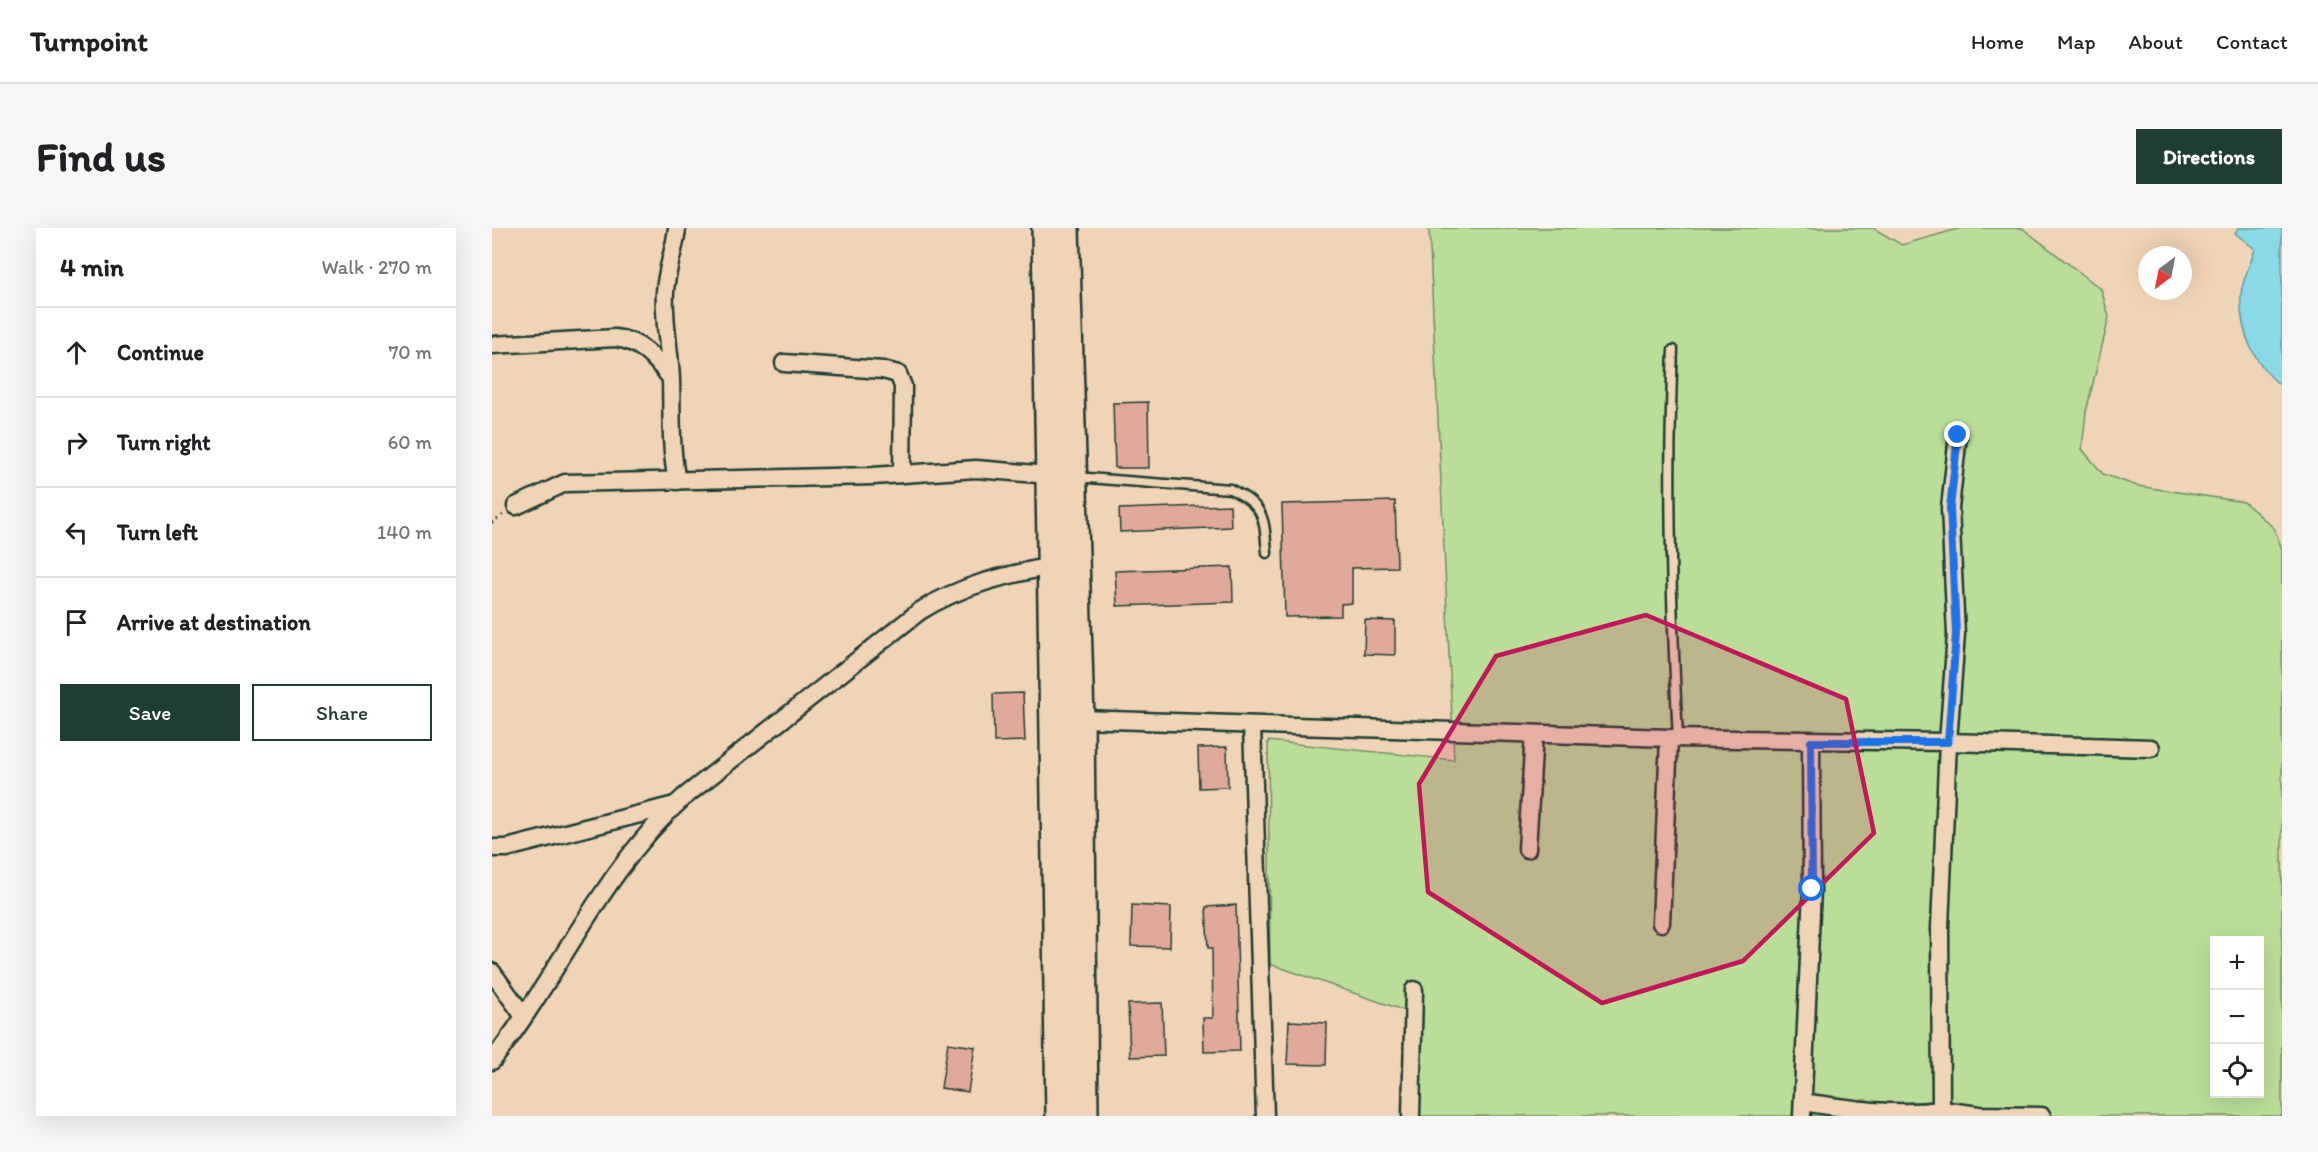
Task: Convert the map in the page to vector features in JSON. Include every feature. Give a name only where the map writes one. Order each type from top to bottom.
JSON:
[{"type":"highway","points":[[1046,228],[1061,476],[1063,564],[1060,1116]]},
{"type":"highway","points":[[1061,476],[1065,228]]},
{"type":"highway","points":[[1063,564],[1080,719],[1084,1116]]},
{"type":"street","points":[[677,228],[665,290],[666,337],[671,378],[670,447],[677,481]]},
{"type":"street","points":[[492,345],[615,338],[631,340],[652,355],[671,378]]},
{"type":"street","points":[[783,363],[883,370],[898,374],[903,386],[902,474]]},
{"type":"street","points":[[1941,1110],[1940,927],[1948,742],[1956,634],[1950,508],[1958,435]]},
{"type":"street","points":[[516,506],[566,483],[902,474],[976,469],[1061,476]]},
{"type":"street","points":[[492,1061],[620,870],[676,804],[920,611],[964,587],[1063,564]]},
{"type":"street","points":[[1080,719],[1811,742],[1948,742],[2151,748]]},
{"type":"street","points":[[1252,725],[1265,1116]]},
{"type":"street","points":[[1527,849],[1534,734]]},
{"type":"street","points":[[1662,923],[1673,738]]},
{"type":"street","points":[[1811,742],[1812,889],[1802,1109],[1917,1113],[1941,1110],[1979,1115],[2042,1116]]},
{"type":"street","points":[[492,860],[499,848],[676,804]]},
{"type":"street","points":[[492,972],[523,1015]]},
{"type":"street","points":[[1411,1116],[1414,990]]},
{"type":"lane","points":[[1673,350],[1671,606],[1673,738]]},
{"type":"lane","points":[[1061,476],[1230,489],[1251,499],[1258,507],[1265,529],[1267,554]]},
{"type":"highlighted area","points":[[1646,615],[1846,699],[1874,833],[1743,961],[1602,1003],[1428,892],[1419,784],[1496,656]]},
{"type":"green space","points":[[1429,228],[1873,228],[1902,245],[1961,228],[2022,228],[2101,289],[2109,317],[2086,412],[2082,449],[2103,474],[2137,486],[2244,502],[2274,528],[2282,549],[2282,1116],[1417,1116],[1423,1017],[1270,964],[1268,741],[1454,760]]},
{"type":"water","points":[[2238,228],[2282,228],[2282,387],[2256,358],[2246,334],[2241,295],[2255,249],[2235,233]]},
{"type":"building","points":[[1148,402],[1149,468],[1115,468],[1113,403]]},
{"type":"building","points":[[1395,501],[1397,567],[1352,568],[1352,603],[1341,604],[1341,616],[1285,617],[1282,504]]},
{"type":"building","points":[[1230,505],[1231,527],[1120,532],[1119,509]]},
{"type":"building","points":[[1232,567],[1233,602],[1117,606],[1115,571]]},
{"type":"building","points":[[1365,620],[1395,621],[1395,655],[1364,654]]},
{"type":"building","points":[[1023,693],[1025,741],[994,742],[993,694]]},
{"type":"building","points":[[1227,747],[1228,787],[1199,788],[1198,748]]},
{"type":"building","points":[[1132,905],[1171,907],[1170,947],[1131,946]]},
{"type":"building","points":[[1236,905],[1240,1051],[1204,1052],[1203,1018],[1213,1018],[1212,948],[1208,948],[1206,907]]},
{"type":"building","points":[[1162,1003],[1164,1056],[1130,1057],[1128,1004]]},
{"type":"building","points":[[1289,1021],[1327,1023],[1326,1065],[1287,1064]]},
{"type":"building","points":[[948,1043],[975,1047],[968,1092],[941,1088]]},
{"type":"route","points":[[1812,889],[1811,742],[1948,742],[1956,634],[1950,508],[1958,435]]}]
